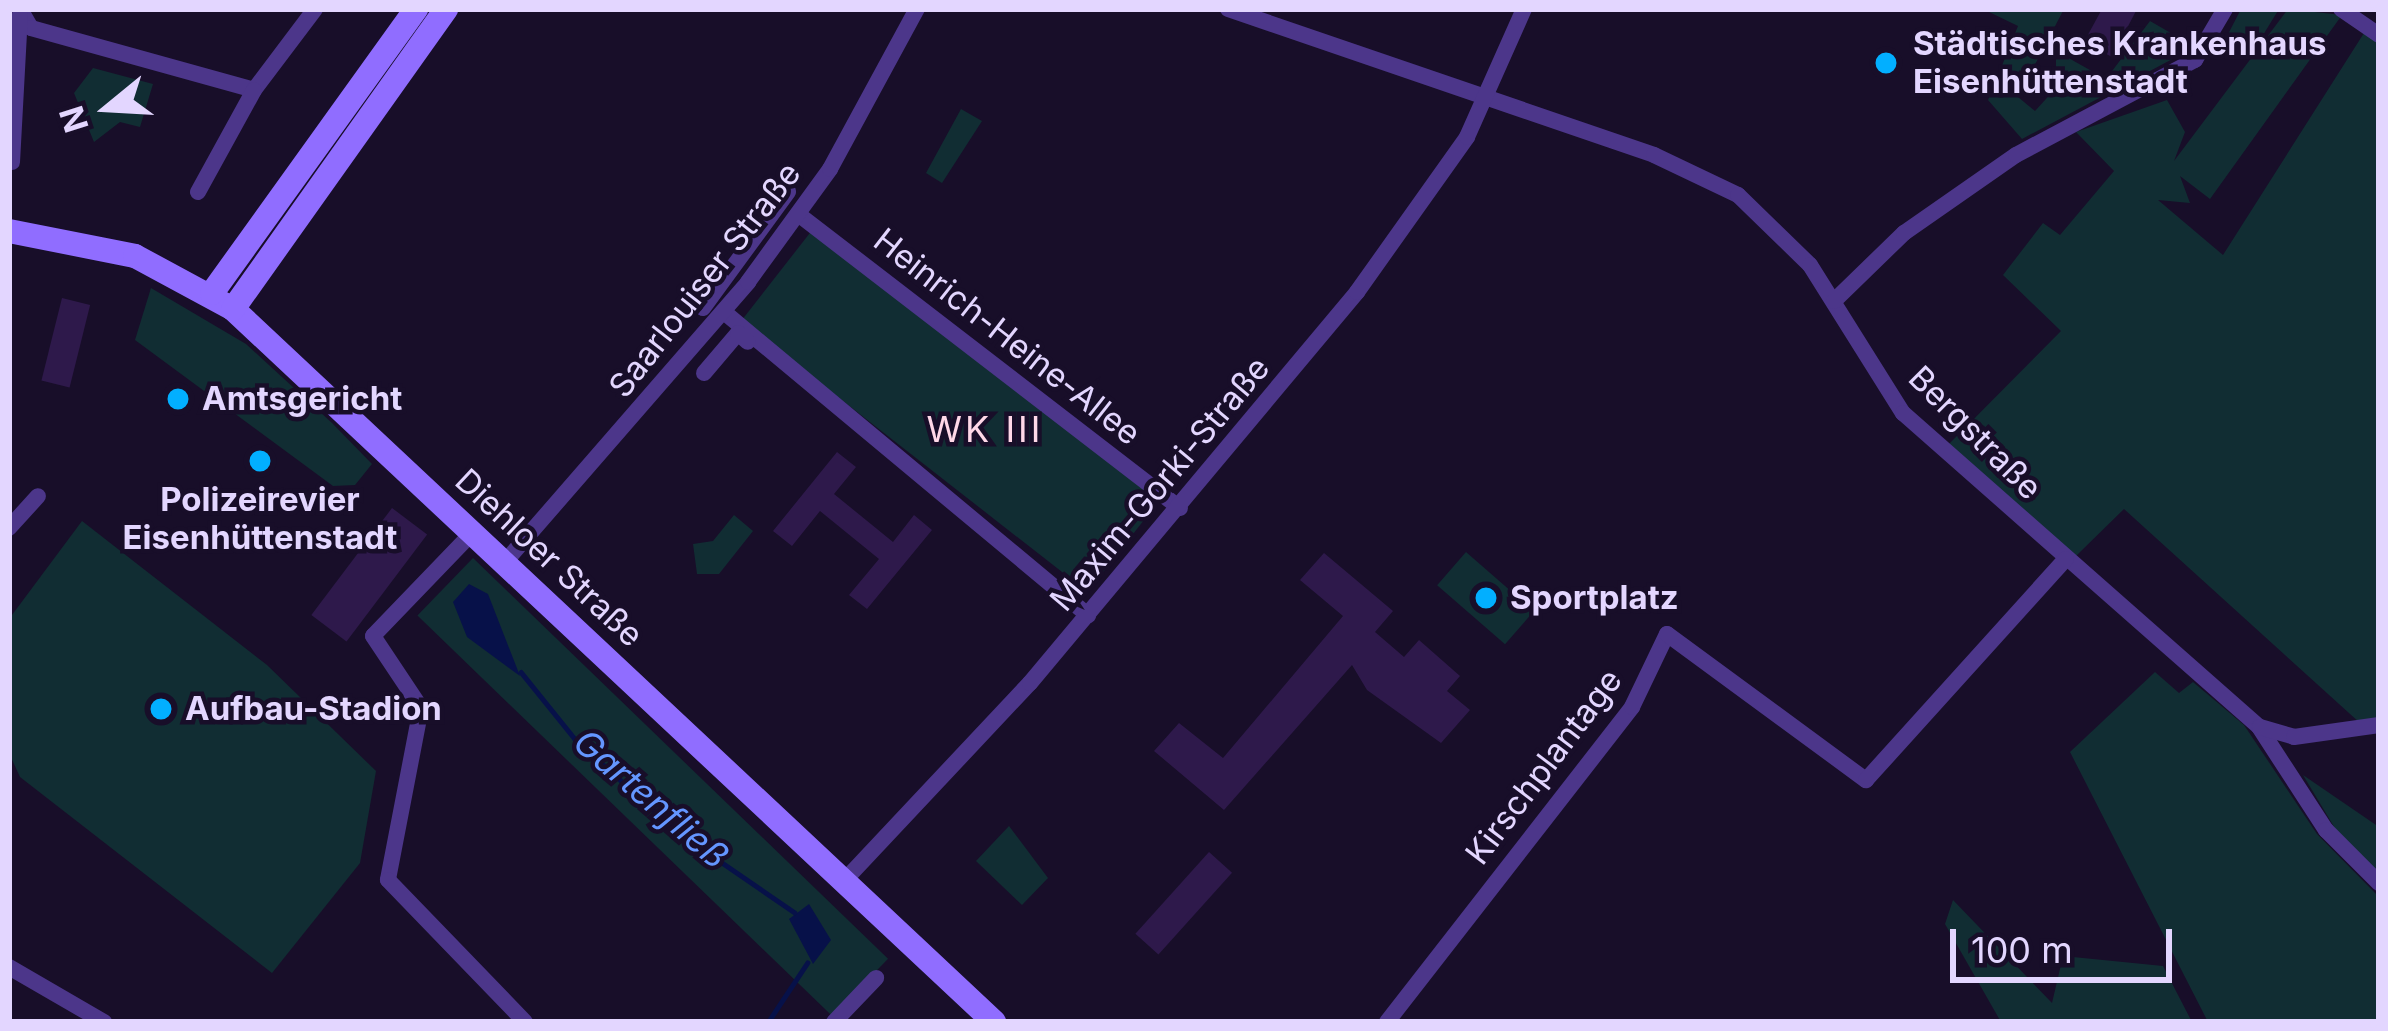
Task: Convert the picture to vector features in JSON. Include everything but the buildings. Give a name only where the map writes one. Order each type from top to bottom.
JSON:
[{"type":"street","points":[[199,192],[254,90],[315,9]]},
{"type":"street","points":[[212,293],[416,9]]},
{"type":"street","points":[[233,309],[446,9]]},
{"type":"street","name":"Saarlouiser Straße","points":[[506,562],[724,312],[798,214],[917,9]]},
{"type":"street","name":"Bergstraße","points":[[1228,9],[1720,183],[1798,250],[1903,413],[2259,727],[2326,830],[2379,883]]},
{"type":"street","name":"Maxim-Gorki-Straße","points":[[843,882],[1088,616],[1382,260],[1489,98],[1524,9]]},
{"type":"street","points":[[1834,301],[1904,233],[2016,155],[2195,60],[2225,9]]},
{"type":"street","points":[[2341,9],[2379,35]]},
{"type":"street","points":[[20,11],[31,28],[254,90]]},
{"type":"street","points":[[12,162],[20,11]]},
{"type":"street","points":[[703,308],[788,192]]},
{"type":"street","name":"Heinrich-Heine-Allee","points":[[798,214],[1180,508]]},
{"type":"street","name":"Diehloer Straße","points":[[9,230],[135,256],[212,293],[233,309],[994,1022]]},
{"type":"street","points":[[724,312],[1088,616]]},
{"type":"street","points":[[704,373],[738,333],[766,348]]},
{"type":"street","points":[[9,528],[38,496]]},
{"type":"street","points":[[473,532],[374,637],[421,708],[388,880],[525,1022]]},
{"type":"street","name":"Kirschplantage","points":[[1387,1022],[1632,707],[1667,634],[1866,780],[2066,560]]},
{"type":"street","points":[[2259,727],[2294,736],[2379,725]]},
{"type":"street","points":[[9,967],[104,1022]]},
{"type":"street","points":[[834,1022],[876,978]]},
{"type":"green space","points":[[2064,9],[2018,97],[2035,111],[2056,88],[2056,51],[2106,79],[2150,21],[2195,47],[2022,139],[1988,100],[2018,26],[1987,11]]},
{"type":"green space","points":[[2241,9],[2279,9],[2249,58],[2225,40]]},
{"type":"green space","points":[[2288,9],[2342,15],[2210,199],[2180,176],[2190,203],[2158,200],[2223,255],[2364,33],[2379,43],[2379,719],[2360,723],[2124,509],[2076,556],[1948,445],[2061,331],[2003,275],[2043,223],[2060,235],[2114,171],[2076,132],[2167,100],[2185,132],[2174,161]]},
{"type":"green space","points":[[93,68],[153,84],[140,127],[120,122],[94,142],[74,93]]},
{"type":"green space","points":[[961,109],[982,121],[942,183],[926,173]]},
{"type":"green space","points":[[813,229],[1160,500],[1088,592],[741,321]]},
{"type":"green space","points":[[151,288],[246,344],[332,423],[372,464],[355,485],[333,486],[135,340]]},
{"type":"green space","points":[[734,515],[753,531],[719,574],[697,574],[693,544],[713,541]]},
{"type":"green space","name":"Aufbau-Stadion","points":[[82,521],[267,665],[376,771],[360,863],[272,973],[20,777],[9,753],[9,619]]},
{"type":"green space","name":"Sportplatz","points":[[1466,552],[1534,611],[1505,644],[1437,585]]},
{"type":"green space","points":[[473,558],[888,959],[832,1016],[417,616]]},
{"type":"green space","points":[[2155,672],[2179,693],[2193,682],[2244,725],[2317,834],[2379,897],[2379,1022],[2208,1022],[2070,752]]},
{"type":"green space","points":[[2303,775],[2379,827],[2379,873],[2342,840]]},
{"type":"green space","points":[[1009,826],[1048,878],[1022,905],[976,861]]},
{"type":"green space","points":[[1953,900],[2052,1003],[2063,956],[2163,966],[2192,1022],[2001,1022],[1945,924]]},
{"type":"shaded area","points":[[469,584],[488,594],[520,676],[467,637],[453,602]]},
{"type":"shaded area","points":[[809,904],[831,940],[813,964],[789,919]]},
{"type":"waterway","name":"Gartenfließ","points":[[521,672],[575,739],[679,833],[794,912]]},
{"type":"waterway","name":"Gartenfließ","points":[[768,1022],[807,963]]},
{"type":"place","name":"Städtisches Krankenhaus Eisenhüttenstadt","points":[[1886,63]]},
{"type":"place","name":"Amtsgericht","points":[[178,399]]},
{"type":"place","name":"Polizeirevier Eisenhüttenstadt","points":[[260,461]]},
{"type":"place","name":"Sportplatz","points":[[1486,598]]},
{"type":"place","name":"Aufbau-Stadion","points":[[161,709]]},
{"type":"district","name":"WK III","points":[[985,430]]}]
